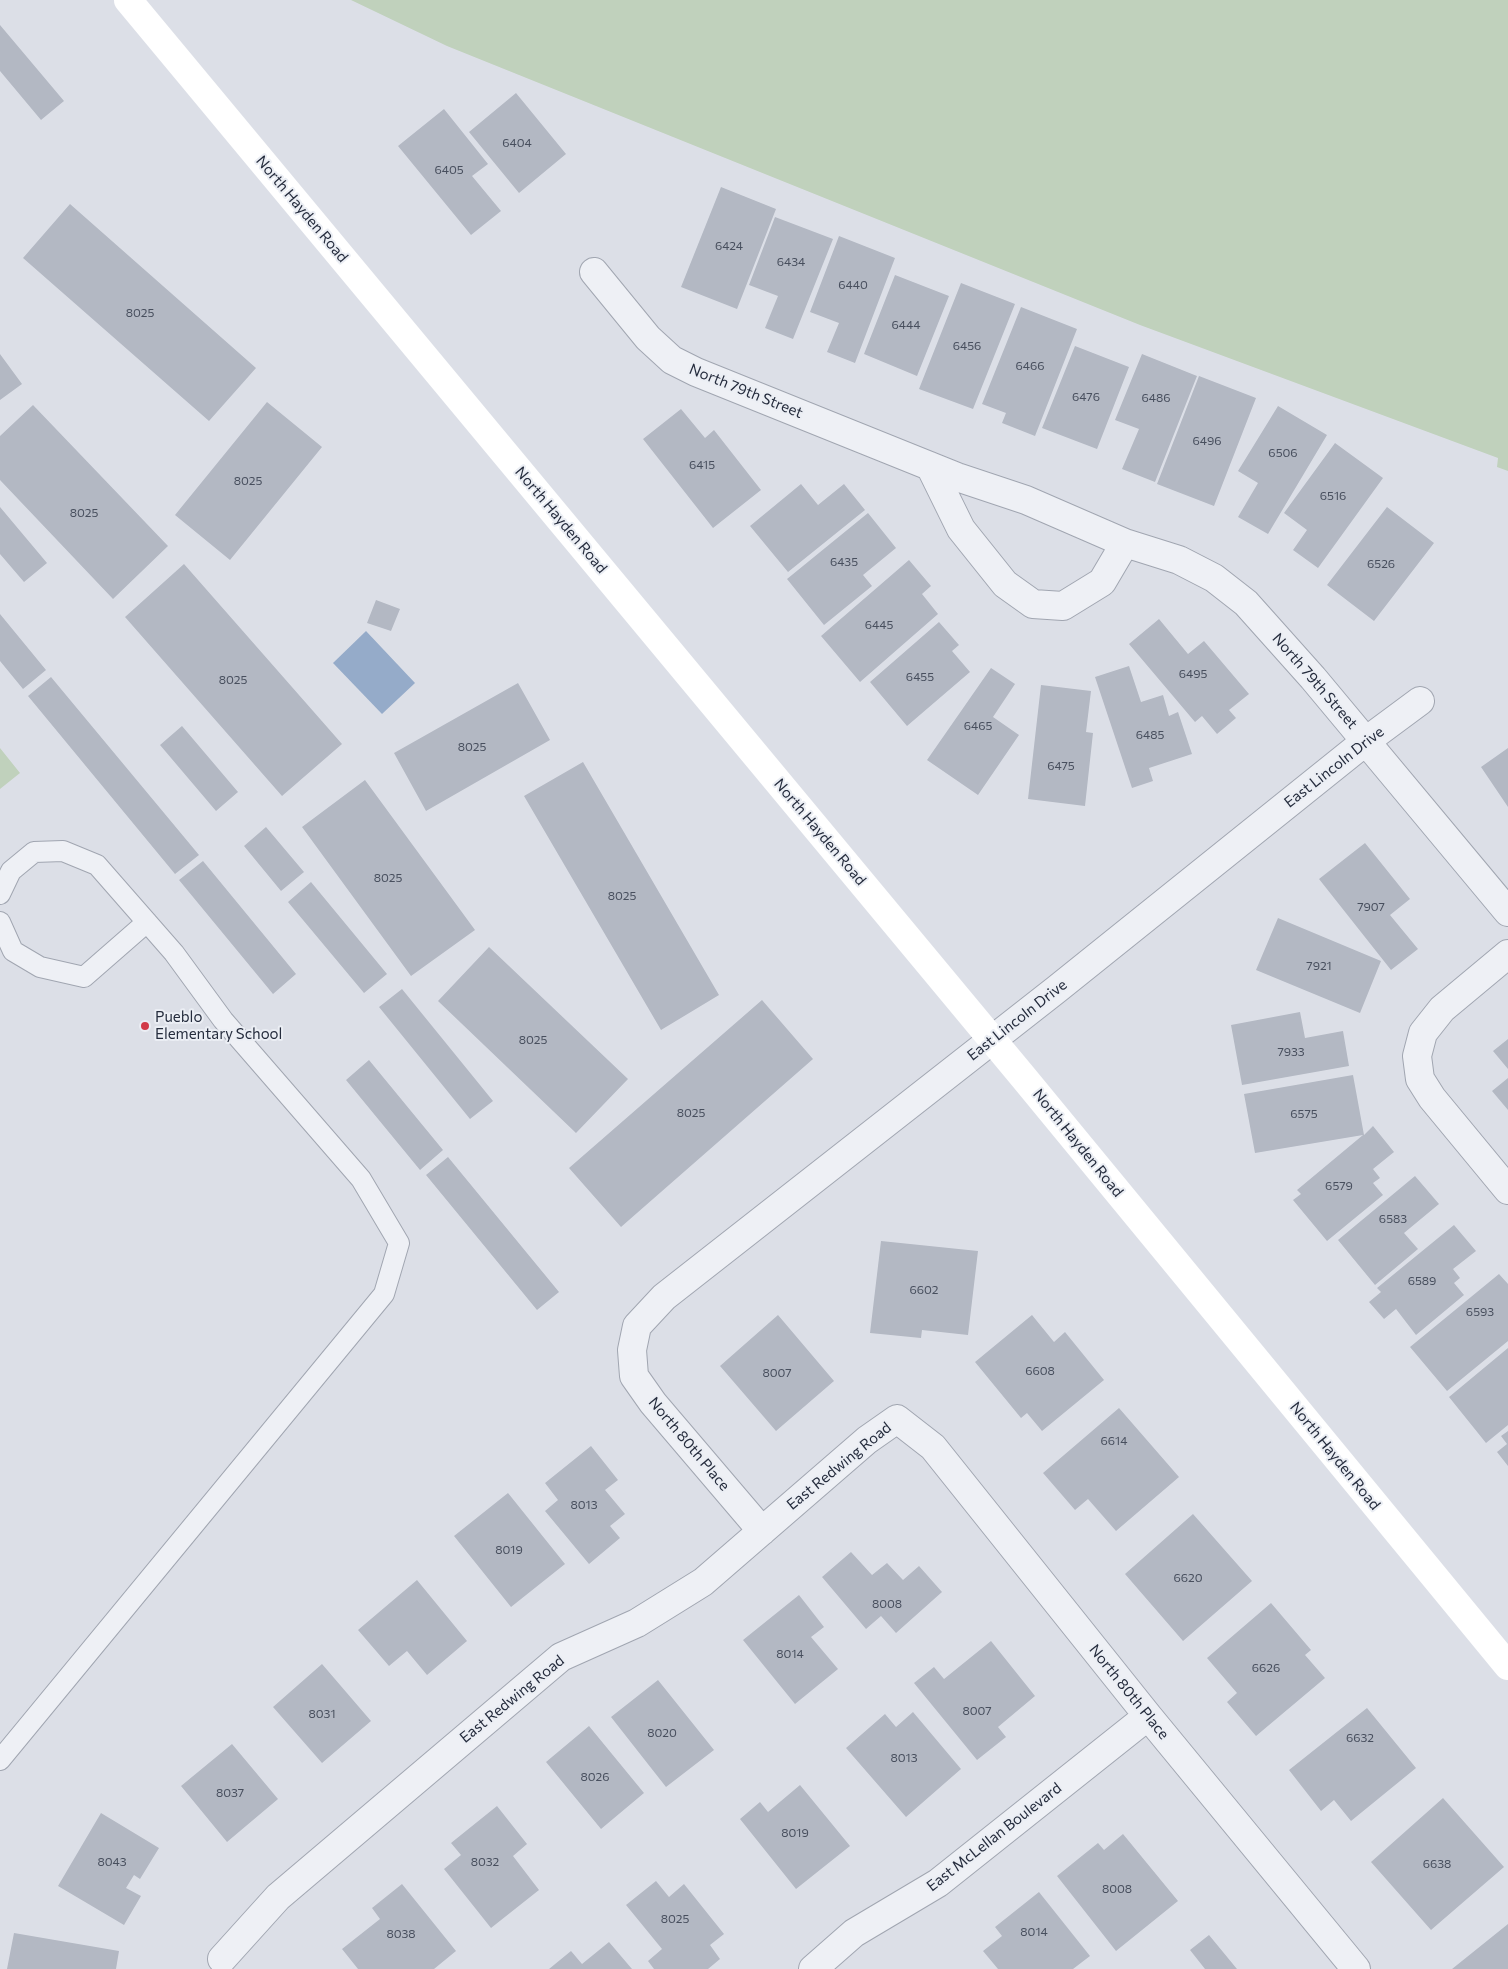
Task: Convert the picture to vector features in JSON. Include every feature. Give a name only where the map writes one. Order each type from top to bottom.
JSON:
[{"type":"main road","name":"North Hayden Road","points":[[128,0],[992,1039],[1508,1666]]},
{"type":"street","name":"North 79th Street","points":[[594,272],[648,338],[672,360],[696,372],[957,477],[1026,500],[1125,543],[1179,560],[1214,578],[1246,603],[1366,741],[1508,912]]},
{"type":"street","points":[[930,466],[961,529],[1006,584],[1032,604],[1063,606],[1102,582],[1125,543]]},
{"type":"street","name":"East Lincoln Drive","points":[[632,1350],[637,1326],[664,1297],[1161,906],[1366,741],[1420,701]]},
{"type":"street","points":[[1508,954],[1442,1009],[1423,1033],[1417,1056],[1420,1079],[1432,1098],[1508,1190]]},
{"type":"street","name":"North 80th Place","points":[[632,1350],[634,1376],[648,1396],[762,1531]]},
{"type":"street","name":"North 80th Place","points":[[897,1419],[933,1447],[1148,1716],[1356,1969]]},
{"type":"street","name":"East Redwing Road","points":[[222,1959],[278,1897],[561,1657],[637,1623],[703,1582],[867,1440],[897,1419]]},
{"type":"street","name":"East McLellan Boulevard","points":[[812,1969],[854,1933],[938,1883],[1148,1716]]},
{"type":"lane","points":[[0,894],[11,871],[34,852],[63,851],[97,865],[174,953],[223,1020],[361,1179],[399,1243],[384,1294],[0,1760]]},
{"type":"lane","points":[[0,922],[13,951],[40,967],[84,977],[147,922]]},
{"type":"green space","points":[[351,0],[1508,0],[1508,471],[1497,467],[1498,458],[1140,325],[447,46]]},
{"type":"green space","points":[[0,748],[20,773],[0,789]]},
{"type":"water","points":[[366,631],[415,683],[382,714],[333,663]]},
{"type":"building","points":[[0,25],[64,101],[41,120],[0,71]]},
{"type":"building","points":[[516,93],[566,154],[519,193],[469,132]]},
{"type":"building","points":[[444,109],[488,164],[472,176],[501,211],[471,235],[398,146]]},
{"type":"building","points":[[721,187],[776,209],[737,309],[681,287]]},
{"type":"building","points":[[70,204],[256,368],[209,421],[23,258]]},
{"type":"building","points":[[775,217],[833,239],[793,339],[765,328],[778,296],[749,285]]},
{"type":"building","points":[[839,236],[895,258],[855,363],[827,352],[839,323],[810,312]]},
{"type":"building","points":[[895,275],[949,296],[917,376],[864,354]]},
{"type":"building","points":[[961,283],[1015,304],[973,409],[919,389]]},
{"type":"building","points":[[1021,307],[1077,329],[1035,436],[1002,423],[1006,413],[982,404]]},
{"type":"building","points":[[1075,346],[1129,367],[1097,449],[1042,428]]},
{"type":"building","points":[[0,354],[22,384],[0,400]]},
{"type":"building","points":[[1142,354],[1197,376],[1155,482],[1122,469],[1139,429],[1115,420]]},
{"type":"building","points":[[1199,376],[1256,398],[1214,506],[1157,484]]},
{"type":"building","points":[[267,402],[322,447],[230,560],[175,515]]},
{"type":"building","points":[[33,405],[168,546],[113,599],[0,480],[0,436]]},
{"type":"building","points":[[1278,406],[1327,435],[1268,534],[1238,517],[1258,483],[1238,471]]},
{"type":"building","points":[[681,409],[705,438],[714,430],[761,490],[713,528],[643,439]]},
{"type":"building","points":[[1335,443],[1383,478],[1318,568],[1293,550],[1307,530],[1284,513]]},
{"type":"building","points":[[801,484],[818,505],[844,484],[865,510],[788,572],[750,526]]},
{"type":"building","points":[[0,507],[47,563],[24,582],[0,554]]},
{"type":"building","points":[[1387,507],[1434,543],[1374,621],[1327,585]]},
{"type":"building","points":[[868,513],[896,548],[863,575],[872,586],[824,625],[787,579]]},
{"type":"building","points":[[909,560],[931,586],[922,594],[938,614],[860,682],[821,636]]},
{"type":"building","points":[[184,564],[342,744],[282,796],[125,617]]},
{"type":"building","points":[[376,600],[400,609],[391,631],[367,623]]},
{"type":"building","points":[[0,614],[46,670],[23,689],[0,661]]},
{"type":"building","points":[[1159,619],[1188,654],[1204,641],[1249,694],[1229,710],[1236,718],[1217,734],[1202,716],[1195,722],[1129,644]]},
{"type":"building","points":[[939,622],[959,645],[952,651],[970,672],[907,726],[870,682]]},
{"type":"building","points":[[1129,666],[1141,702],[1163,695],[1169,716],[1178,712],[1192,754],[1149,768],[1153,781],[1132,788],[1095,677]]},
{"type":"building","points":[[991,668],[1015,684],[993,717],[1019,735],[978,795],[927,760]]},
{"type":"building","points":[[51,677],[199,855],[175,874],[28,696]]},
{"type":"building","points":[[518,683],[550,740],[426,811],[394,753]]},
{"type":"building","points":[[1041,685],[1091,691],[1086,732],[1093,733],[1085,806],[1028,799]]},
{"type":"building","points":[[182,726],[238,792],[216,811],[160,745]]},
{"type":"building","points":[[1508,748],[1508,807],[1481,767]]},
{"type":"building","points":[[583,762],[719,995],[661,1030],[524,796]]},
{"type":"building","points":[[365,780],[475,930],[411,976],[302,827]]},
{"type":"building","points":[[266,827],[304,872],[281,891],[244,846]]},
{"type":"building","points":[[1365,843],[1410,899],[1390,915],[1418,949],[1391,970],[1319,879]]},
{"type":"building","points":[[203,861],[296,974],[273,994],[179,880]]},
{"type":"building","points":[[311,882],[387,974],[364,993],[288,902]]},
{"type":"building","points":[[1278,918],[1381,961],[1360,1013],[1256,970]]},
{"type":"building","points":[[489,947],[628,1079],[576,1133],[438,1001]]},
{"type":"building","points":[[402,989],[493,1101],[470,1119],[379,1007]]},
{"type":"building","points":[[762,1000],[813,1059],[621,1227],[569,1168]]},
{"type":"building","points":[[1300,1012],[1305,1038],[1343,1031],[1349,1066],[1242,1085],[1231,1025]]},
{"type":"building","points":[[1508,1039],[1508,1069],[1493,1051]]},
{"type":"building","points":[[369,1060],[443,1150],[420,1170],[346,1080]]},
{"type":"building","points":[[1353,1075],[1364,1135],[1373,1126],[1394,1152],[1373,1169],[1380,1178],[1373,1183],[1383,1195],[1327,1241],[1293,1200],[1301,1194],[1297,1190],[1363,1135],[1255,1153],[1244,1094]]},
{"type":"building","points":[[1508,1078],[1508,1110],[1492,1091]]},
{"type":"building","points":[[448,1157],[559,1292],[537,1310],[426,1175]]},
{"type":"building","points":[[1415,1176],[1439,1204],[1404,1233],[1418,1249],[1375,1285],[1338,1240]]},
{"type":"building","points":[[1454,1225],[1476,1251],[1453,1269],[1460,1278],[1454,1283],[1464,1295],[1416,1335],[1396,1309],[1384,1319],[1369,1302],[1381,1292],[1377,1288]]},
{"type":"building","points":[[881,1241],[978,1251],[968,1335],[922,1330],[921,1338],[870,1333]]},
{"type":"building","points":[[1499,1274],[1508,1284],[1508,1341],[1447,1391],[1410,1347]]},
{"type":"building","points":[[778,1315],[834,1381],[776,1431],[720,1366]]},
{"type":"building","points":[[1032,1315],[1054,1342],[1065,1332],[1104,1380],[1042,1431],[1027,1413],[1021,1418],[975,1362]]},
{"type":"building","points":[[1508,1348],[1508,1425],[1486,1443],[1449,1397]]},
{"type":"building","points":[[1119,1408],[1179,1477],[1116,1531],[1088,1499],[1075,1510],[1043,1473]]},
{"type":"building","points":[[1508,1431],[1508,1466],[1497,1452],[1507,1444],[1501,1436]]},
{"type":"building","points":[[591,1446],[618,1480],[605,1490],[625,1514],[610,1526],[620,1538],[589,1564],[545,1511],[558,1500],[545,1483]]},
{"type":"building","points":[[508,1493],[565,1564],[511,1607],[454,1536]]},
{"type":"building","points":[[1193,1514],[1252,1581],[1183,1641],[1125,1574]]},
{"type":"building","points":[[851,1552],[872,1575],[887,1563],[903,1580],[919,1566],[942,1592],[896,1633],[881,1616],[866,1629],[822,1577]]},
{"type":"building","points":[[417,1580],[467,1641],[427,1675],[407,1651],[389,1666],[358,1630]]},
{"type":"building","points":[[799,1595],[824,1627],[811,1637],[838,1669],[795,1704],[743,1640]]},
{"type":"building","points":[[1271,1603],[1311,1650],[1305,1655],[1325,1678],[1256,1736],[1227,1702],[1237,1693],[1207,1658]]},
{"type":"building","points":[[991,1641],[1035,1696],[998,1727],[1006,1737],[977,1760],[914,1683],[934,1667],[944,1679]]},
{"type":"building","points":[[322,1664],[371,1721],[322,1763],[273,1707]]},
{"type":"building","points":[[658,1680],[714,1750],[666,1787],[611,1717]]},
{"type":"building","points":[[1367,1708],[1416,1768],[1351,1821],[1334,1800],[1321,1811],[1289,1770]]},
{"type":"building","points":[[913,1712],[961,1769],[906,1817],[846,1748],[885,1714],[896,1727]]},
{"type":"building","points":[[589,1726],[644,1793],[601,1829],[546,1762]]},
{"type":"building","points":[[232,1744],[278,1799],[227,1842],[181,1786]]},
{"type":"building","points":[[800,1785],[850,1846],[796,1889],[740,1819],[760,1802],[768,1812]]},
{"type":"building","points":[[1443,1798],[1504,1867],[1431,1930],[1371,1862]]},
{"type":"building","points":[[497,1806],[527,1844],[513,1856],[539,1890],[491,1928],[444,1869],[461,1855],[451,1843]]},
{"type":"building","points":[[101,1813],[159,1848],[140,1879],[134,1875],[126,1888],[141,1896],[124,1925],[58,1886]]},
{"type":"building","points":[[1123,1834],[1178,1901],[1116,1951],[1057,1876],[1098,1843],[1104,1850]]},
{"type":"building","points":[[656,1881],[669,1897],[684,1884],[724,1934],[710,1945],[720,1959],[708,1969],[654,1969],[648,1961],[662,1949],[626,1905]]},
{"type":"building","points":[[402,1884],[456,1951],[434,1969],[358,1969],[342,1949],[380,1919],[372,1908]]},
{"type":"building","points":[[1039,1892],[1090,1956],[1073,1969],[998,1969],[983,1951],[1002,1936],[995,1927]]},
{"type":"building","points":[[1508,1924],[1508,1969],[1452,1969]]},
{"type":"building","points":[[14,1933],[119,1951],[116,1969],[7,1969]]},
{"type":"building","points":[[1209,1935],[1237,1969],[1205,1969],[1190,1950]]},
{"type":"building","points":[[609,1942],[632,1969],[549,1969],[571,1951],[582,1964]]},
{"type":"place","name":"Pueblo Elementary School","points":[[145,1026]]}]
